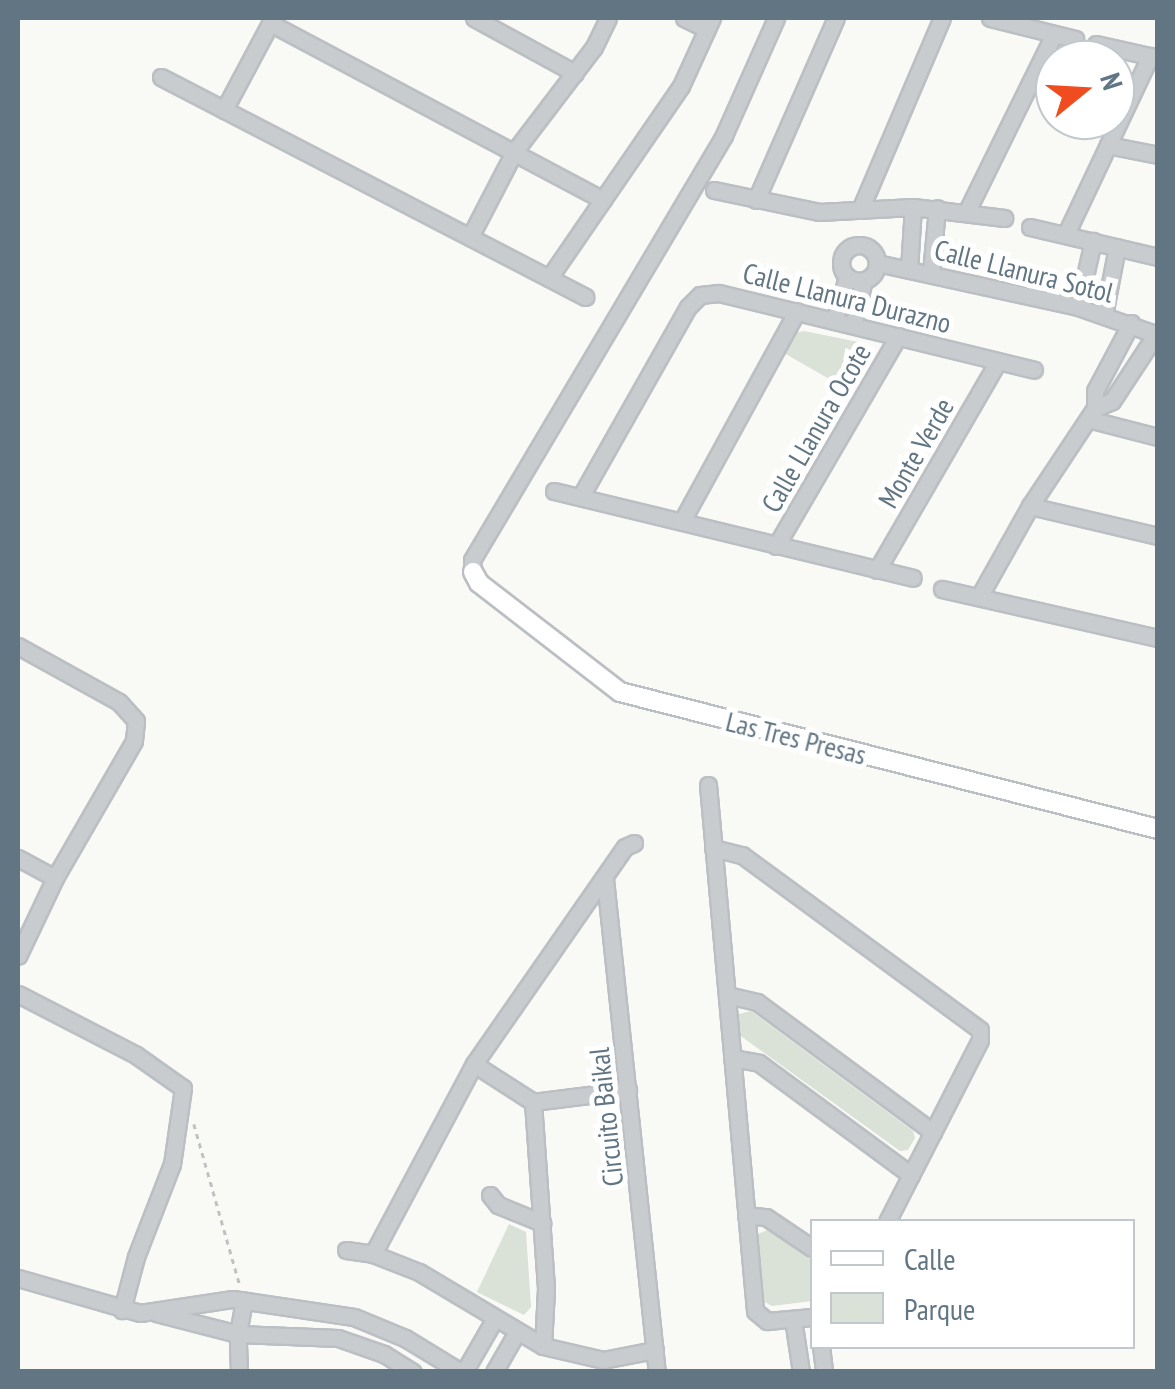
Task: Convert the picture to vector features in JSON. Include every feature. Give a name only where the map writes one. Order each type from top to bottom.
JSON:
[{"type":"main road","name":"Las Tres Presas","points":[[473,572],[479,583],[620,692],[1158,829]]},
{"type":"street","points":[[474,18],[575,73]]},
{"type":"street","points":[[470,237],[514,152],[575,73],[608,18]]},
{"type":"street","points":[[550,278],[681,86],[710,23],[684,18]]},
{"type":"street","points":[[473,572],[472,560],[724,135],[776,18]]},
{"type":"street","points":[[756,200],[836,18]]},
{"type":"street","points":[[860,210],[942,18]]},
{"type":"street","points":[[990,18],[1075,39]]},
{"type":"street","points":[[224,110],[271,20],[603,200]]},
{"type":"street","points":[[967,211],[1054,34]]},
{"type":"street","points":[[1066,234],[1154,57]]},
{"type":"street","points":[[161,77],[585,297]]},
{"type":"street","points":[[1108,144],[1158,155]]},
{"type":"street","points":[[714,190],[820,212],[913,207],[1004,218]]},
{"type":"street","points":[[910,269],[913,207]]},
{"type":"street","points":[[932,273],[937,208]]},
{"type":"street","points":[[1030,227],[1158,257]]},
{"type":"street","points":[[1078,308],[1094,241]]},
{"type":"street","points":[[834,321],[848,277],[841,260],[851,246],[869,248],[877,264],[864,280],[853,325]]},
{"type":"street","points":[[1104,315],[1118,247]]},
{"type":"street","name":"Calle Llanura Sotol","points":[[877,264],[1078,308],[1157,334]]},
{"type":"street","points":[[848,277],[864,280]]},
{"type":"street","name":"Calle Llanura Durazno","points":[[581,496],[688,307],[700,295],[719,293],[1034,370]]},
{"type":"street","points":[[682,521],[797,311]]},
{"type":"street","points":[[979,597],[1030,506],[1091,413],[1099,382],[1131,323]]},
{"type":"street","points":[[1091,413],[1112,401],[1157,334]]},
{"type":"street","name":"Calle Llanura Ocote","points":[[776,546],[898,336]]},
{"type":"street","name":"Monte Verde","points":[[877,570],[998,360]]},
{"type":"street","points":[[1091,413],[1158,437]]},
{"type":"street","points":[[554,491],[913,578]]},
{"type":"street","points":[[1030,506],[1158,536]]},
{"type":"street","points":[[942,589],[1158,638]]},
{"type":"street","points":[[18,646],[119,702],[136,721],[134,741],[54,878],[18,956]]},
{"type":"street","points":[[708,785],[755,1312],[767,1320],[810,1316]]},
{"type":"street","points":[[373,1254],[474,1064],[625,847],[634,843]]},
{"type":"street","points":[[713,848],[742,856],[974,1022],[980,1040],[889,1219]]},
{"type":"street","points":[[18,858],[54,878]]},
{"type":"street","name":"Circuito Baikal","points":[[605,879],[658,1372]]},
{"type":"street","points":[[18,994],[136,1055],[184,1088],[172,1164],[136,1256],[122,1310]]},
{"type":"street","points":[[727,995],[757,1002],[933,1132]]},
{"type":"street","points":[[732,1058],[759,1063],[911,1175]]},
{"type":"street","points":[[474,1064],[533,1102],[628,1090]]},
{"type":"street","points":[[533,1102],[546,1289],[543,1346]]},
{"type":"street","points":[[490,1195],[498,1205],[542,1223]]},
{"type":"street","points":[[746,1214],[766,1217],[810,1247]]},
{"type":"street","points":[[346,1250],[373,1254],[418,1272],[543,1346],[602,1360],[655,1350]]},
{"type":"street","points":[[18,1278],[122,1310],[156,1313],[206,1329],[338,1338],[384,1354],[413,1372]]},
{"type":"street","points":[[156,1313],[210,1300],[244,1300],[354,1317],[405,1338],[463,1372],[494,1320]]},
{"type":"street","points":[[206,1329],[210,1300]]},
{"type":"street","points":[[240,1372],[238,1334],[244,1300]]},
{"type":"street","points":[[793,1319],[801,1372]]},
{"type":"street","points":[[494,1372],[517,1332]]},
{"type":"path","points":[[194,1124],[244,1300]]},
{"type":"green space","points":[[804,331],[863,343],[867,348],[845,388],[784,353],[795,333]]},
{"type":"green space","points":[[751,1011],[913,1131],[915,1138],[908,1150],[900,1151],[738,1034],[739,1014]]},
{"type":"green space","points":[[509,1224],[526,1232],[531,1307],[524,1315],[477,1292]]},
{"type":"green space","points":[[770,1229],[810,1259],[810,1301],[772,1306],[763,1301],[758,1234]]}]
